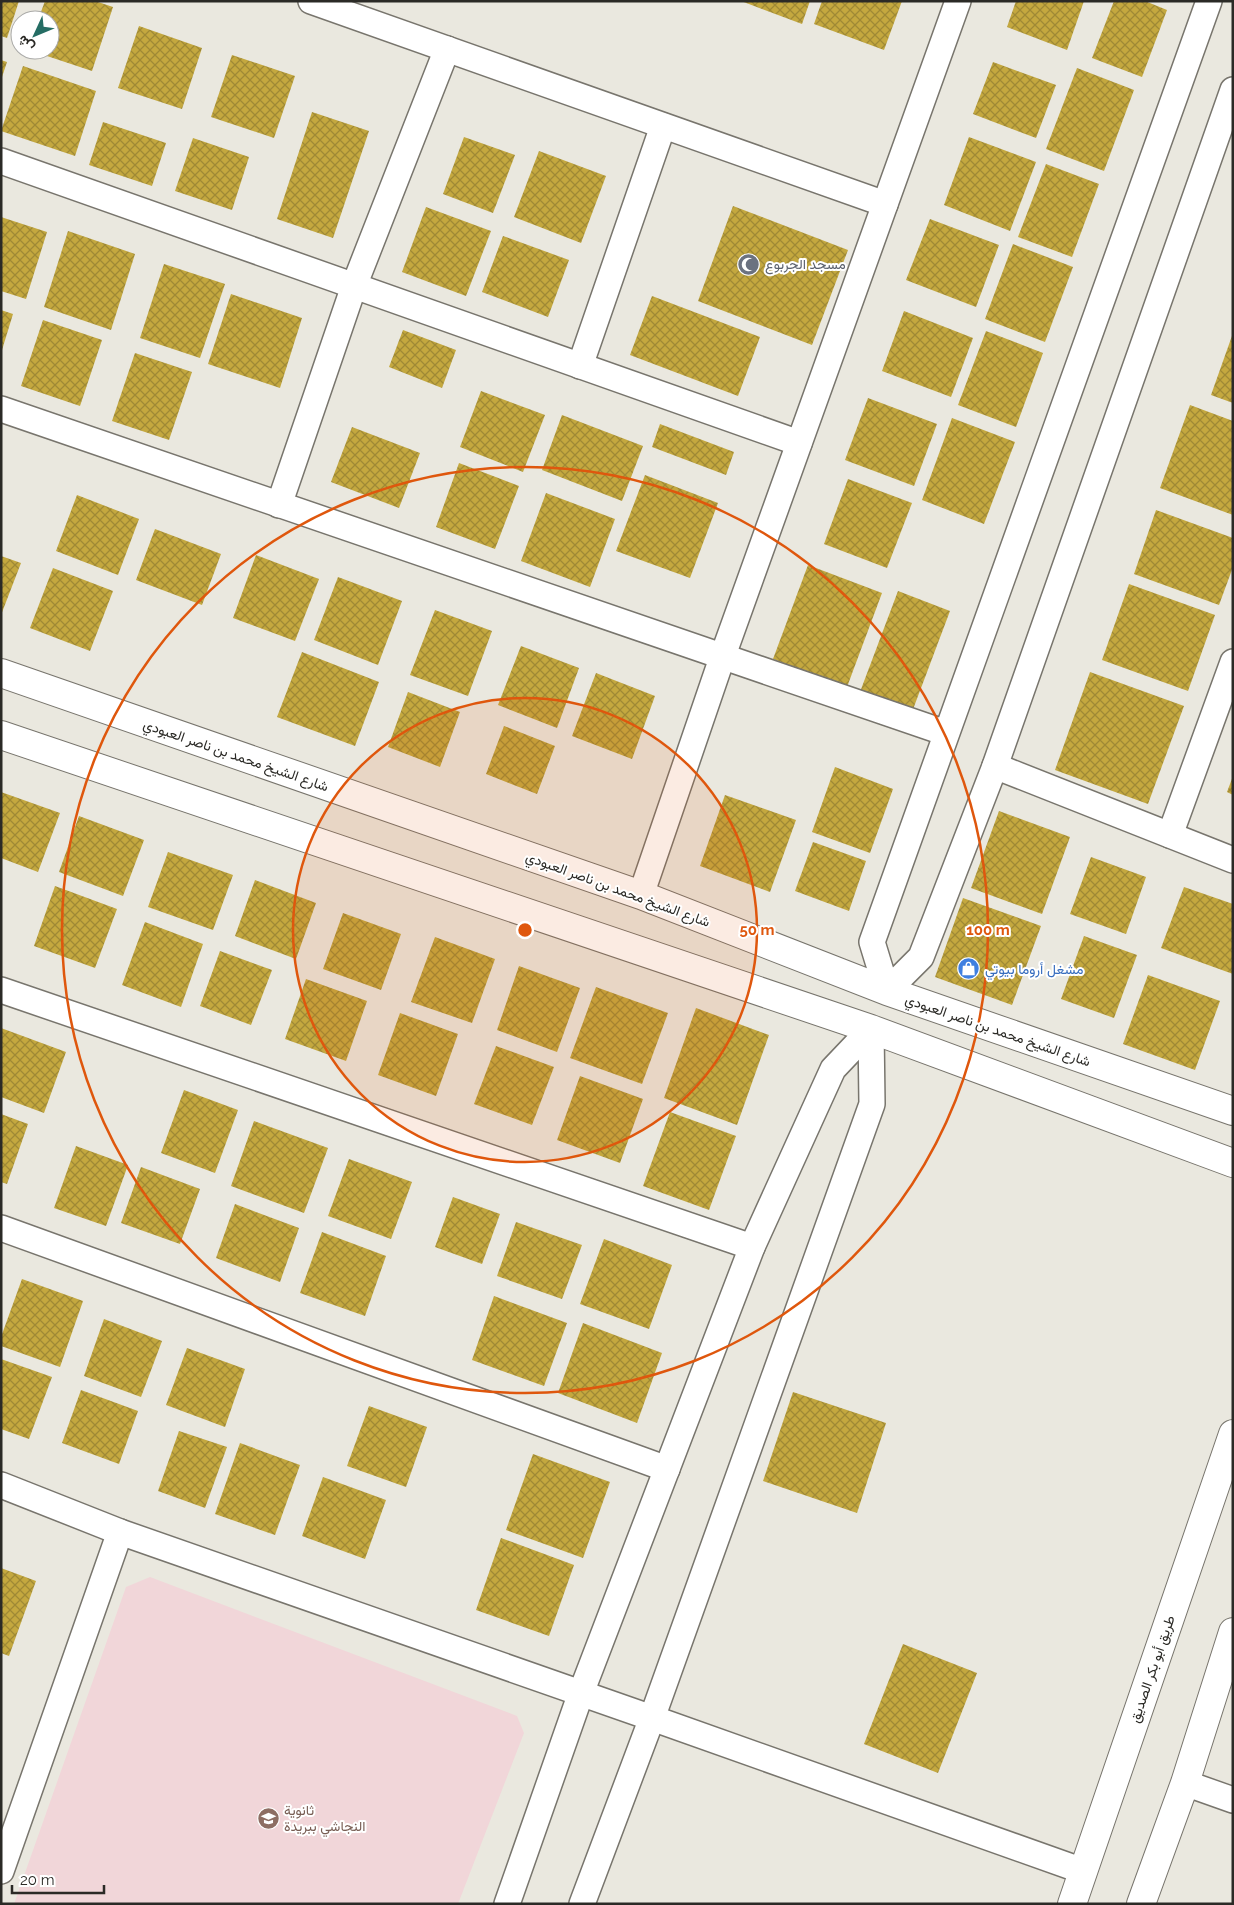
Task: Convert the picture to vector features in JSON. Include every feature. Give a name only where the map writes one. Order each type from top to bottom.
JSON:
[{"type":"street","points":[[311,1],[885,204]]},
{"type":"street","points":[[641,895],[722,658],[958,1]]},
{"type":"street","points":[[1209,1],[872,942],[887,992],[921,957],[995,766],[1233,90]]},
{"type":"street","points":[[279,505],[354,286],[447,49]]},
{"type":"street","points":[[580,366],[663,126]]},
{"type":"street","points":[[1,162],[799,443]]},
{"type":"street","points":[[1,409],[722,658],[946,733]]},
{"type":"street","points":[[1170,834],[1233,662]]},
{"type":"street","name":"شارع الشيخ محمد بن ناصر العبودي","points":[[1,673],[641,895],[887,992],[1233,1111]]},
{"type":"street","points":[[1,735],[871,1029],[1233,1163]]},
{"type":"street","points":[[995,766],[1233,860]]},
{"type":"street","points":[[1,990],[752,1247]]},
{"type":"street","points":[[507,1904],[581,1693],[752,1247],[834,1069],[871,1029]]},
{"type":"street","points":[[582,1904],[652,1718],[872,1104],[871,1029]]},
{"type":"street","points":[[1,1228],[667,1469]]},
{"type":"street","name":"طريق أبو بكر الصديق","points":[[1072,1904],[1233,1434]]},
{"type":"street","points":[[1,1485],[120,1532],[1083,1871]]},
{"type":"street","points":[[4,1855],[120,1532]]},
{"type":"street","points":[[1142,1904],[1185,1783],[1233,1632]]},
{"type":"street","points":[[1185,1783],[1233,1800]]},
{"type":"shaded area","name":"ثانوية النجاشي ببريدة","points":[[150,1577],[517,1716],[524,1733],[458,1904],[14,1904],[126,1587]]},
{"type":"building","points":[[1,1],[19,1],[16,10],[10,10],[10,29],[7,38],[1,36]]},
{"type":"building","points":[[45,1],[95,1],[113,7],[92,71],[59,60],[60,10],[42,10]]},
{"type":"building","points":[[741,1],[810,1],[802,24]]},
{"type":"building","points":[[822,1],[902,1],[884,50],[814,24]]},
{"type":"building","points":[[1016,1],[1084,1],[1067,50],[1007,27]]},
{"type":"building","points":[[1114,1],[1145,1],[1167,10],[1142,77],[1092,58]]},
{"type":"building","points":[[139,26],[202,48],[182,109],[118,88]]},
{"type":"building","points":[[232,55],[295,76],[274,138],[211,117]]},
{"type":"building","points":[[1,60],[7,62],[2,77],[1,77]]},
{"type":"building","points":[[993,62],[1056,85],[1036,138],[973,114]]},
{"type":"building","points":[[23,66],[96,91],[75,156],[1,131]]},
{"type":"building","points":[[1077,68],[1134,90],[1104,171],[1046,149]]},
{"type":"building","points":[[312,112],[369,131],[333,238],[277,219]]},
{"type":"building","points":[[103,122],[166,143],[152,186],[89,165]]},
{"type":"building","points":[[464,137],[515,155],[493,213],[443,194]]},
{"type":"building","points":[[969,137],[1036,162],[1010,231],[944,205]]},
{"type":"building","points":[[193,138],[249,157],[232,210],[175,191]]},
{"type":"building","points":[[539,151],[606,176],[581,243],[514,217]]},
{"type":"building","points":[[1046,164],[1099,184],[1072,257],[1018,237]]},
{"type":"building","points":[[733,206],[848,250],[812,345],[698,301]]},
{"type":"building","points":[[426,207],[491,231],[466,296],[402,272]]},
{"type":"building","points":[[1,217],[47,232],[26,299],[1,291]]},
{"type":"building","points":[[930,219],[999,245],[976,307],[906,280]]},
{"type":"building","points":[[68,231],[135,254],[111,330],[44,307]]},
{"type":"building","points":[[503,236],[569,260],[548,317],[482,292]]},
{"type":"building","points":[[1013,244],[1073,267],[1045,342],[985,319]]},
{"type":"building","points":[[164,264],[225,284],[200,358],[140,338]]},
{"type":"building","points":[[231,294],[302,318],[280,388],[208,364]]},
{"type":"building","points":[[652,296],[760,337],[738,396],[630,355]]},
{"type":"building","points":[[1,310],[13,314],[2,350],[1,350]]},
{"type":"building","points":[[904,311],[973,338],[951,397],[882,371]]},
{"type":"building","points":[[43,320],[102,340],[80,406],[21,386]]},
{"type":"building","points":[[403,330],[456,350],[442,388],[389,367]]},
{"type":"building","points":[[986,331],[1043,353],[1016,427],[958,405]]},
{"type":"building","points":[[1233,333],[1233,403],[1211,395]]},
{"type":"building","points":[[135,353],[192,372],[169,440],[112,421]]},
{"type":"building","points":[[481,391],[545,415],[523,472],[460,447]]},
{"type":"building","points":[[868,398],[937,424],[914,486],[845,460]]},
{"type":"building","points":[[1190,405],[1233,421],[1233,515],[1160,488]]},
{"type":"building","points":[[562,415],[643,446],[622,501],[542,470]]},
{"type":"building","points":[[952,418],[1015,442],[984,524],[922,500]]},
{"type":"building","points":[[660,424],[734,452],[726,475],[652,447]]},
{"type":"building","points":[[352,427],[420,453],[399,508],[331,482]]},
{"type":"building","points":[[459,463],[519,486],[495,549],[436,527]]},
{"type":"building","points":[[645,475],[718,503],[690,578],[616,551]]},
{"type":"building","points":[[848,479],[912,503],[887,568],[824,544]]},
{"type":"building","points":[[546,493],[615,519],[590,587],[521,561]]},
{"type":"building","points":[[77,495],[139,519],[118,575],[56,551]]},
{"type":"building","points":[[1156,510],[1233,538],[1233,567],[1219,605],[1134,574]]},
{"type":"building","points":[[155,529],[221,554],[202,605],[136,580]]},
{"type":"building","points":[[256,555],[319,579],[295,641],[233,618]]},
{"type":"building","points":[[1,556],[21,563],[1,615]]},
{"type":"building","points":[[808,565],[882,593],[847,687],[773,659]]},
{"type":"building","points":[[53,568],[113,591],[90,651],[30,628]]},
{"type":"building","points":[[338,577],[402,601],[378,665],[314,640]]},
{"type":"building","points":[[1129,584],[1215,615],[1188,691],[1102,660]]},
{"type":"building","points":[[898,591],[950,611],[912,712],[860,692]]},
{"type":"building","points":[[435,610],[492,631],[468,696],[410,675]]},
{"type":"building","points":[[521,646],[579,668],[557,728],[498,705]]},
{"type":"building","points":[[302,652],[379,682],[355,746],[277,717]]},
{"type":"building","points":[[1090,672],[1184,706],[1148,804],[1055,770]]},
{"type":"building","points":[[596,673],[655,696],[632,759],[572,736]]},
{"type":"building","points":[[408,692],[460,712],[440,767],[388,747]]},
{"type":"building","points":[[504,726],[555,746],[537,794],[486,774]]},
{"type":"building","points":[[835,767],[893,789],[870,853],[812,832]]},
{"type":"building","points":[[1233,776],[1233,795],[1227,792]]},
{"type":"building","points":[[1,792],[60,813],[38,872],[1,858]]},
{"type":"building","points":[[725,795],[796,820],[770,892],[700,866]]},
{"type":"building","points":[[999,811],[1070,837],[1042,914],[971,888]]},
{"type":"building","points":[[79,816],[144,840],[123,896],[59,872]]},
{"type":"building","points":[[813,842],[866,861],[849,911],[795,891]]},
{"type":"building","points":[[168,852],[233,875],[213,930],[148,907]]},
{"type":"building","points":[[1091,857],[1146,877],[1126,934],[1070,914]]},
{"type":"building","points":[[255,880],[316,903],[296,959],[235,936]]},
{"type":"building","points":[[55,886],[117,909],[95,968],[34,946]]},
{"type":"building","points":[[1184,887],[1233,904],[1233,974],[1161,948]]},
{"type":"building","points":[[963,898],[1041,926],[1012,1005],[935,977]]},
{"type":"building","points":[[343,913],[401,934],[381,990],[323,969]]},
{"type":"building","points":[[145,922],[203,944],[181,1007],[122,985]]},
{"type":"building","points":[[1084,936],[1137,955],[1114,1018],[1061,999]]},
{"type":"building","points":[[435,937],[495,959],[472,1023],[411,1002]]},
{"type":"building","points":[[220,951],[272,970],[251,1025],[200,1006]]},
{"type":"building","points":[[519,966],[580,988],[557,1052],[497,1030]]},
{"type":"building","points":[[1148,975],[1220,1001],[1195,1070],[1123,1044]]},
{"type":"building","points":[[306,979],[367,1001],[346,1061],[285,1039]]},
{"type":"building","points":[[596,987],[668,1013],[642,1084],[570,1058]]},
{"type":"building","points":[[696,1008],[769,1035],[737,1125],[664,1098]]},
{"type":"building","points":[[400,1013],[458,1034],[436,1096],[378,1075]]},
{"type":"building","points":[[1,1028],[66,1052],[44,1113],[1,1097]]},
{"type":"building","points":[[496,1046],[554,1067],[532,1125],[474,1104]]},
{"type":"building","points":[[580,1076],[643,1099],[620,1163],[557,1140]]},
{"type":"building","points":[[184,1090],[238,1110],[215,1173],[161,1153]]},
{"type":"building","points":[[670,1112],[736,1136],[709,1210],[643,1186]]},
{"type":"building","points":[[1,1114],[28,1124],[7,1184],[1,1182]]},
{"type":"building","points":[[254,1121],[328,1148],[304,1213],[231,1186]]},
{"type":"building","points":[[76,1146],[128,1165],[106,1226],[54,1208]]},
{"type":"building","points":[[349,1159],[412,1182],[391,1239],[328,1216]]},
{"type":"building","points":[[141,1167],[200,1189],[180,1244],[121,1223]]},
{"type":"building","points":[[453,1197],[500,1214],[482,1264],[435,1247]]},
{"type":"building","points":[[235,1204],[299,1228],[280,1282],[216,1258]]},
{"type":"building","points":[[516,1222],[582,1245],[562,1299],[497,1276]]},
{"type":"building","points":[[322,1232],[386,1256],[365,1316],[300,1293]]},
{"type":"building","points":[[604,1239],[672,1265],[649,1329],[580,1304]]},
{"type":"building","points":[[22,1279],[83,1301],[60,1367],[1,1346],[1,1337]]},
{"type":"building","points":[[494,1296],[567,1323],[544,1386],[472,1360]]},
{"type":"building","points":[[104,1319],[162,1341],[141,1397],[84,1376]]},
{"type":"building","points":[[583,1323],[662,1353],[637,1423],[558,1393]]},
{"type":"building","points":[[187,1348],[245,1369],[225,1427],[166,1405]]},
{"type":"building","points":[[1,1359],[52,1377],[29,1439],[1,1429]]},
{"type":"building","points":[[81,1390],[138,1411],[119,1464],[62,1443]]},
{"type":"building","points":[[793,1392],[886,1423],[857,1513],[763,1481]]},
{"type":"building","points":[[369,1406],[427,1427],[406,1487],[347,1466]]},
{"type":"building","points":[[179,1431],[227,1447],[205,1508],[158,1491]]},
{"type":"building","points":[[240,1443],[300,1465],[275,1535],[215,1514]]},
{"type":"building","points":[[533,1454],[610,1482],[583,1558],[506,1530]]},
{"type":"building","points":[[323,1477],[386,1500],[365,1559],[302,1536]]},
{"type":"building","points":[[501,1538],[574,1565],[549,1636],[476,1610]]},
{"type":"building","points":[[1,1568],[36,1581],[9,1656],[1,1653]]},
{"type":"building","points":[[903,1644],[977,1673],[938,1773],[864,1744]]},
{"type":"place","name":"مسجد الجربوع","points":[[749,264]]},
{"type":"place","name":"مشغل أروما بيوتي","points":[[969,969]]},
{"type":"place","name":"ثانوية النجاشي ببريدة","points":[[268,1818]]}]
